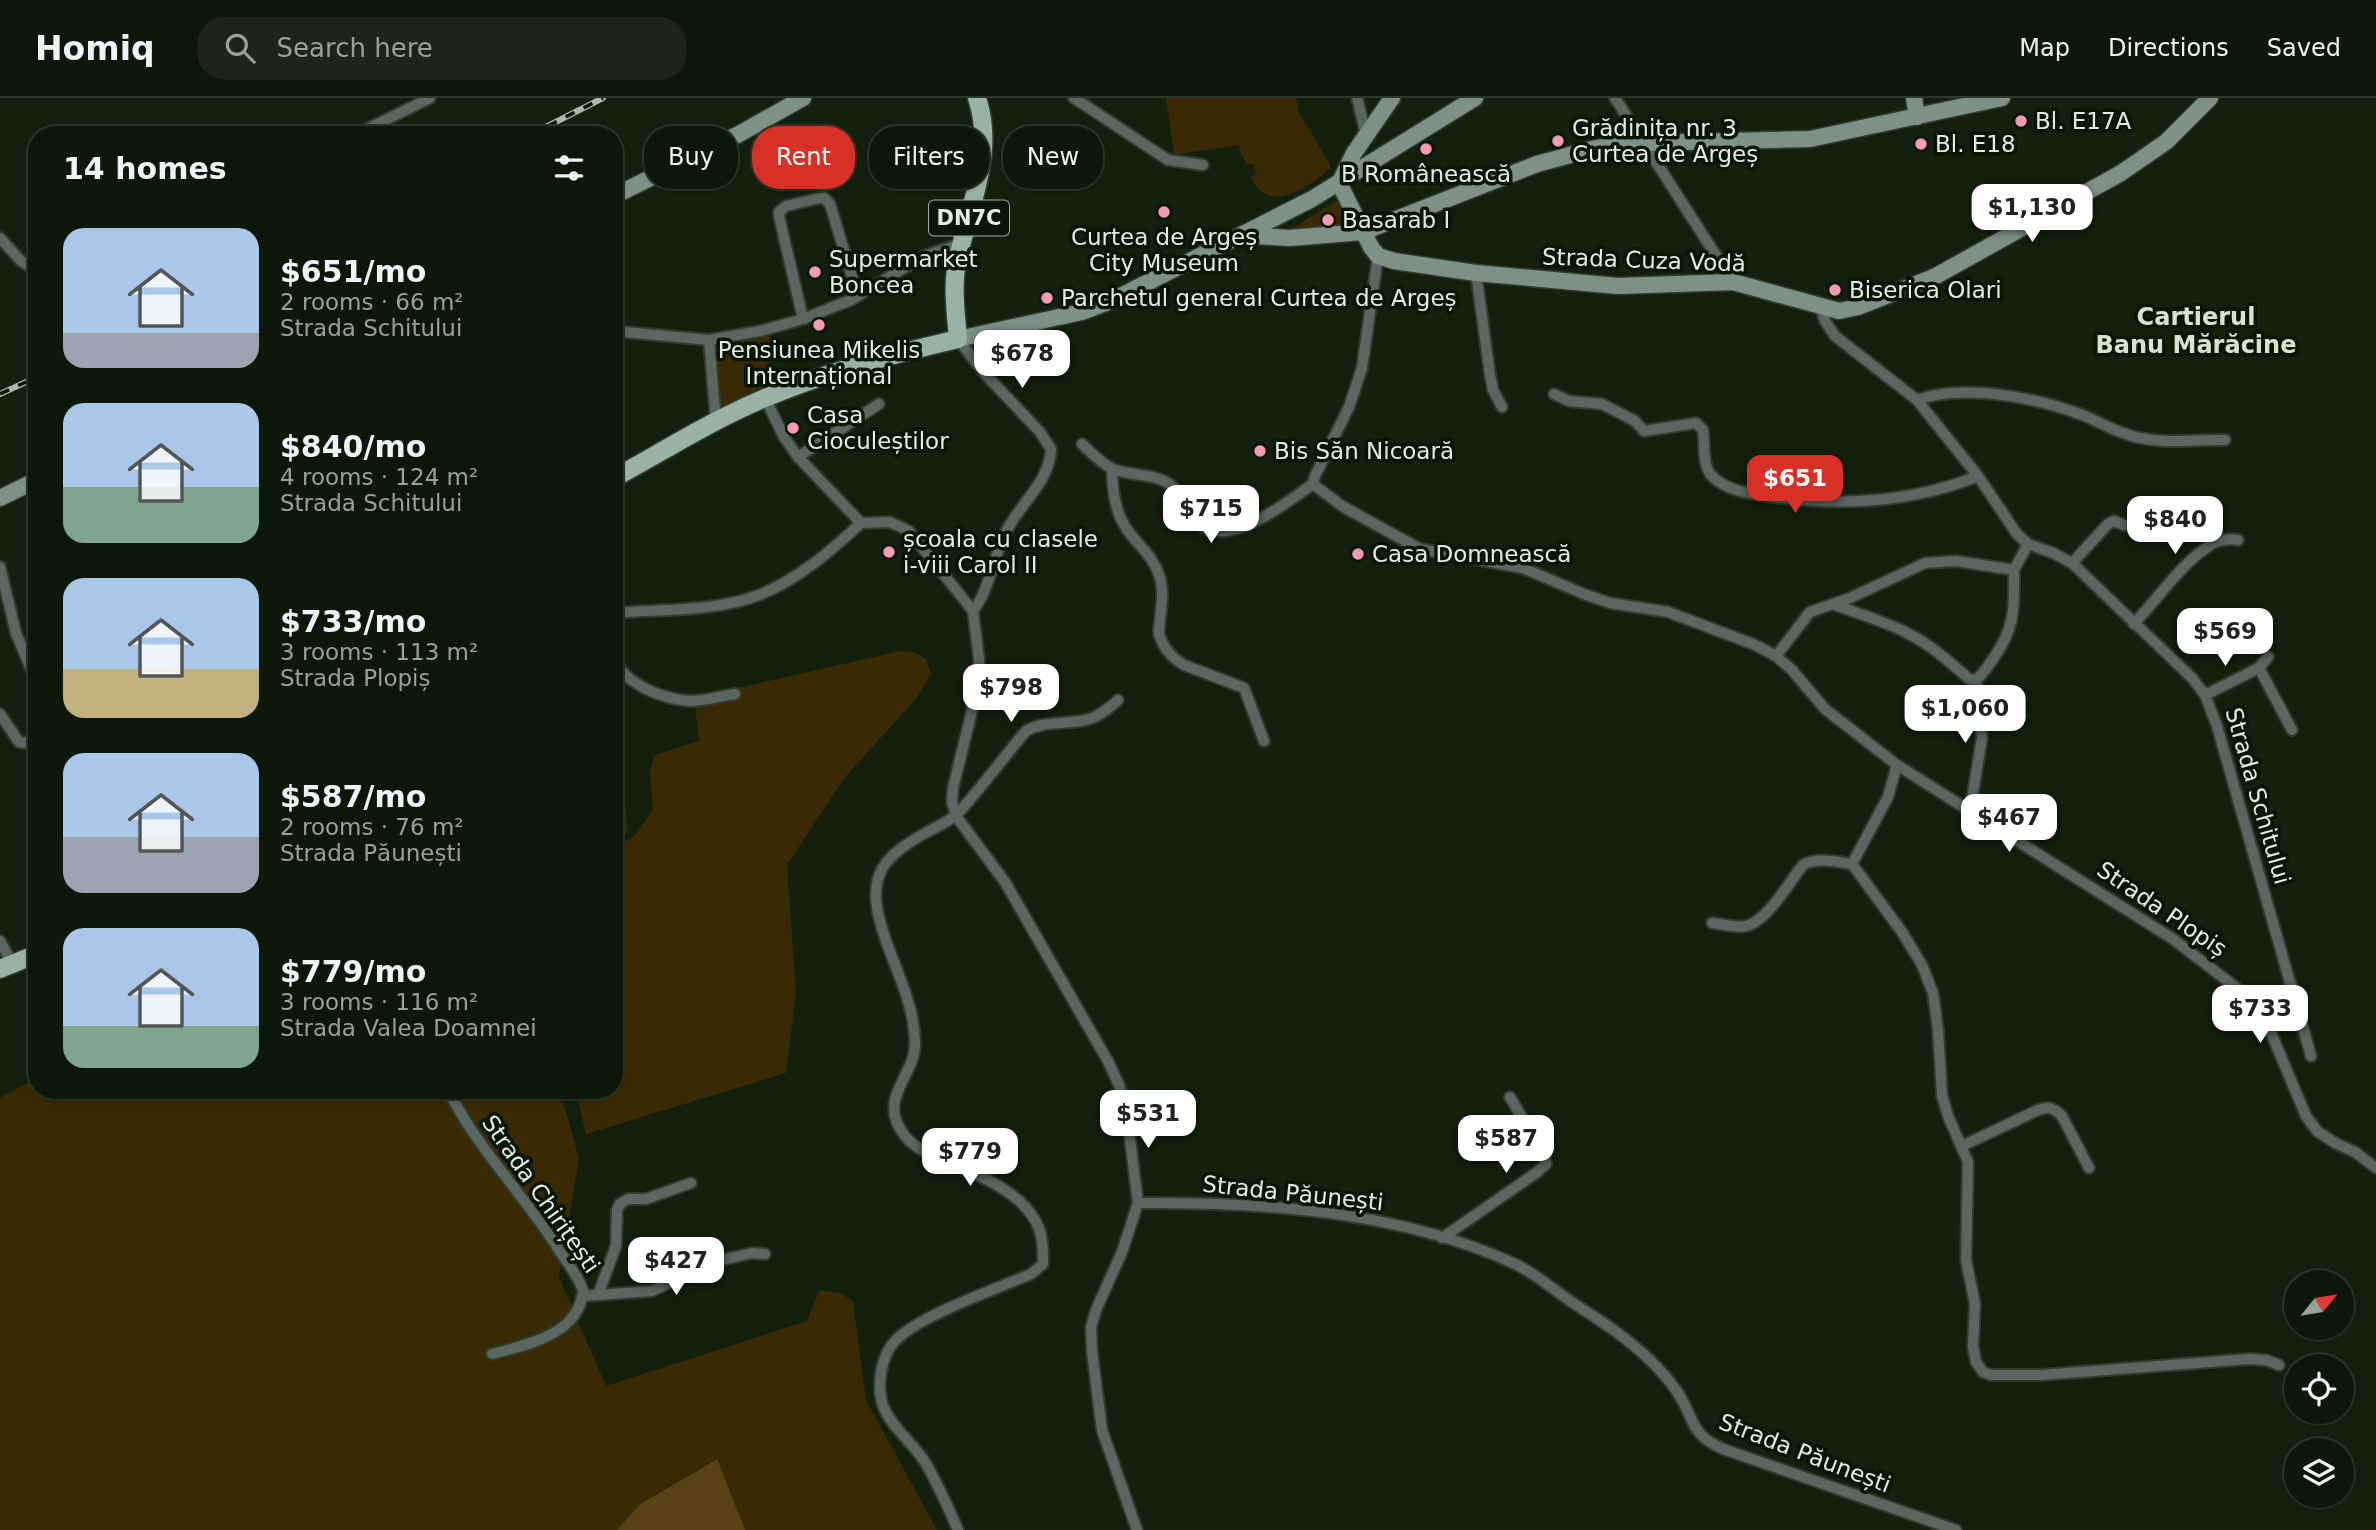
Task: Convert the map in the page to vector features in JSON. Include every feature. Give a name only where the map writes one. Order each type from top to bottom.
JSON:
[{"type":"main road","name":"DN7C","points":[[958,339],[955,276],[983,162],[984,125],[977,98]]},
{"type":"main road","points":[[623,473],[765,398],[852,367],[958,339]]},
{"type":"main road","points":[[7,967],[28,958]]},
{"type":"street","points":[[373,126],[430,98]]},
{"type":"street","points":[[623,192],[741,133],[803,98]]},
{"type":"street","points":[[1074,98],[1168,160],[1203,165]]},
{"type":"street","points":[[1357,98],[1366,135]]},
{"type":"street","points":[[1339,183],[1366,135],[1392,98]]},
{"type":"street","points":[[973,611],[986,587],[1005,533],[1039,483],[1050,461],[1051,449],[1040,432],[989,379],[958,339],[1098,306],[1243,235],[1339,183],[1475,98]]},
{"type":"street","points":[[1615,98],[1733,282]]},
{"type":"street","points":[[1914,98],[1917,117]]},
{"type":"street","points":[[1243,235],[1289,238],[1363,232],[1559,157],[1596,148],[1645,143],[1810,139],[1917,117],[1973,102],[2002,98]]},
{"type":"street","name":"Strada Cuza Vodă","points":[[1378,257],[1476,273],[1627,286],[1733,282],[1839,311],[1858,307],[1934,277],[2150,155],[2210,98]]},
{"type":"street","points":[[1082,444],[1112,469],[1167,482],[1196,521],[1217,531],[1240,528],[1257,520],[1314,484],[1315,475],[1349,407],[1362,368],[1378,257],[1339,183]]},
{"type":"street","points":[[803,318],[779,216],[779,212],[786,206],[820,198],[828,201],[859,296]]},
{"type":"street","points":[[0,239],[28,265]]},
{"type":"street","points":[[623,332],[709,340],[760,331],[859,296],[925,256],[961,244]]},
{"type":"street","points":[[1476,273],[1490,375],[1493,390],[1502,407]]},
{"type":"street","name":"Strada Schitului","points":[[1821,308],[1825,321],[1835,336],[1917,400],[1978,476],[2017,534],[2028,544],[2053,553],[2072,564],[2192,678],[2205,695],[2217,726],[2311,1056]]},
{"type":"street","points":[[709,340],[716,422]]},
{"type":"street","points":[[1554,394],[1569,401],[1602,404],[1635,421],[1644,431],[1696,423],[1703,430],[1710,474],[1730,487],[1762,495],[1842,503],[1936,491],[1978,476]]},
{"type":"street","points":[[1917,400],[1948,394],[2022,397],[2140,438],[2225,440]]},
{"type":"street","points":[[765,398],[784,437],[798,457],[860,523]]},
{"type":"street","points":[[798,457],[879,404]]},
{"type":"street","points":[[1112,469],[1118,513],[1129,532],[1154,561],[1161,579],[1159,634],[1162,642],[1170,654],[1184,665],[1244,688],[1264,741]]},
{"type":"street","points":[[0,498],[28,484]]},
{"type":"street","name":"Strada Plopiș","points":[[1314,484],[1342,506],[1420,549],[1523,568],[1610,603],[1668,612],[1753,644],[1776,656],[1792,670],[1825,709],[1897,765],[2173,939],[2251,999],[2264,1017],[2306,1116],[2317,1131],[2355,1152],[2376,1168]]},
{"type":"street","points":[[2072,564],[2114,521],[2124,525]]},
{"type":"street","points":[[623,611],[706,606],[736,602],[760,594],[808,567],[860,523],[890,522],[909,531],[973,611],[979,682],[953,788],[956,816],[1011,892],[1088,1026],[1119,1085],[1126,1107],[1138,1203],[1122,1252],[1091,1327],[1094,1385],[1102,1430],[1138,1530]]},
{"type":"street","points":[[2134,624],[2207,547],[2229,538],[2238,540]]},
{"type":"street","points":[[1970,811],[1982,738],[1976,680],[1998,652],[2010,631],[2014,570],[2028,544]]},
{"type":"street","points":[[1776,656],[1810,612],[1868,590],[1925,562],[1956,561],[2014,570]]},
{"type":"street","points":[[0,567],[16,633],[28,662]]},
{"type":"street","points":[[1833,604],[1910,634],[1969,679],[1976,680]]},
{"type":"street","points":[[2205,695],[2259,668],[2268,657]]},
{"type":"street","points":[[2259,668],[2292,730]]},
{"type":"street","points":[[623,673],[665,696],[690,701],[735,694]]},
{"type":"street","points":[[958,1530],[940,1489],[923,1460],[884,1407],[879,1388],[887,1353],[895,1340],[915,1326],[1031,1274],[1042,1264],[1043,1247],[1037,1223],[1026,1208],[1008,1193],[981,1176],[916,1146],[901,1131],[894,1111],[894,1098],[916,1047],[915,1025],[906,991],[881,926],[876,884],[883,866],[892,854],[956,816],[1026,731],[1039,725],[1091,718],[1104,713],[1118,700]]},
{"type":"street","points":[[0,714],[19,742],[28,741]]},
{"type":"street","points":[[1852,864],[1888,797],[1897,765]]},
{"type":"street","points":[[1712,923],[1745,926],[1763,917],[1808,862],[1852,864],[1902,932],[1922,965],[1933,993],[1942,1095],[1954,1132],[1968,1162],[1966,1261],[1975,1304],[1973,1347],[1976,1362],[1983,1372],[1991,1376],[2041,1376],[2249,1359],[2266,1360],[2280,1365]]},
{"type":"street","points":[[0,941],[7,967]]},
{"type":"street","points":[[1442,1238],[1536,1174],[1546,1164],[1544,1155],[1510,1097]]},
{"type":"street","name":"Strada Chirițești","points":[[452,1099],[495,1164],[542,1224],[582,1286],[583,1296],[578,1309],[557,1332],[546,1338],[492,1354]]},
{"type":"street","points":[[1962,1146],[2038,1110],[2050,1107],[2062,1116],[2089,1168]]},
{"type":"street","points":[[598,1295],[616,1246],[617,1210],[620,1204],[628,1199],[646,1199],[691,1183]]},
{"type":"street","name":"Strada Păunești","points":[[1138,1203],[1218,1203],[1357,1218],[1442,1238],[1483,1251],[1515,1264],[1618,1334],[1674,1388],[1695,1429],[1704,1440],[1934,1526],[1956,1530]]},
{"type":"street","points":[[583,1296],[652,1291],[713,1262],[740,1255],[765,1254]]},
{"type":"shaded area","points":[[1166,98],[1296,98],[1299,113],[1330,168],[1301,190],[1278,197],[1258,189],[1251,178],[1257,173],[1253,163],[1247,165],[1237,145],[1174,155]]},
{"type":"shaded area","points":[[1338,200],[1352,227],[1289,231],[1294,227]]},
{"type":"shaded area","points":[[770,333],[777,352],[767,358],[770,368],[758,374],[763,386],[722,408],[713,342]]},
{"type":"shaded area","points":[[900,651],[914,652],[926,659],[931,674],[916,699],[845,777],[787,865],[796,992],[786,1073],[586,1134],[578,1099],[623,1099],[623,842],[636,835],[653,809],[650,769],[655,755],[699,741],[695,707],[739,699],[738,688]]},
{"type":"shaded area","points":[[623,742],[626,749],[623,781]]},
{"type":"shaded area","points":[[623,781],[628,833],[623,836]]},
{"type":"shaded area","points":[[28,1083],[28,1099],[562,1099],[579,1159],[559,1277],[606,1386],[807,1321],[819,1290],[839,1293],[853,1301],[866,1400],[937,1530],[745,1530],[716,1459],[640,1504],[617,1530],[0,1530],[0,1098]]},
{"type":"shaded area","points":[[717,1459],[745,1530],[617,1530],[640,1504]]},
{"type":"railway","points":[[548,126],[603,98]]},
{"type":"railway","points":[[0,394],[28,381]]},
{"type":"place","name":"Bl. E17A","points":[[2021,121]]},
{"type":"place","name":"Grădinița nr. 3 Curtea de Argeș","points":[[1558,141]]},
{"type":"place","name":"Bl. E18","points":[[1921,144]]},
{"type":"place","name":"B Românească","points":[[1426,149]]},
{"type":"place","name":"Curtea de Argeș City Museum","points":[[1164,212]]},
{"type":"place","name":"Basarab I","points":[[1328,220]]},
{"type":"place","name":"Supermarket Boncea","points":[[815,272]]},
{"type":"place","name":"Biserica Olari","points":[[1835,290]]},
{"type":"place","name":"Parchetul general Curtea de Argeș","points":[[1047,298]]},
{"type":"place","name":"Pensiunea Mikelis Internațional","points":[[819,325]]},
{"type":"place","name":"Casa Cioculeștilor","points":[[793,428]]},
{"type":"place","name":"Bis Săn Nicoară","points":[[1260,451]]},
{"type":"place","name":"școala cu clasele i-viii Carol II","points":[[889,552]]},
{"type":"place","name":"Casa Domnească","points":[[1358,554]]},
{"type":"district","name":"Cartierul Banu Mărăcine","points":[[2196,331]]}]
